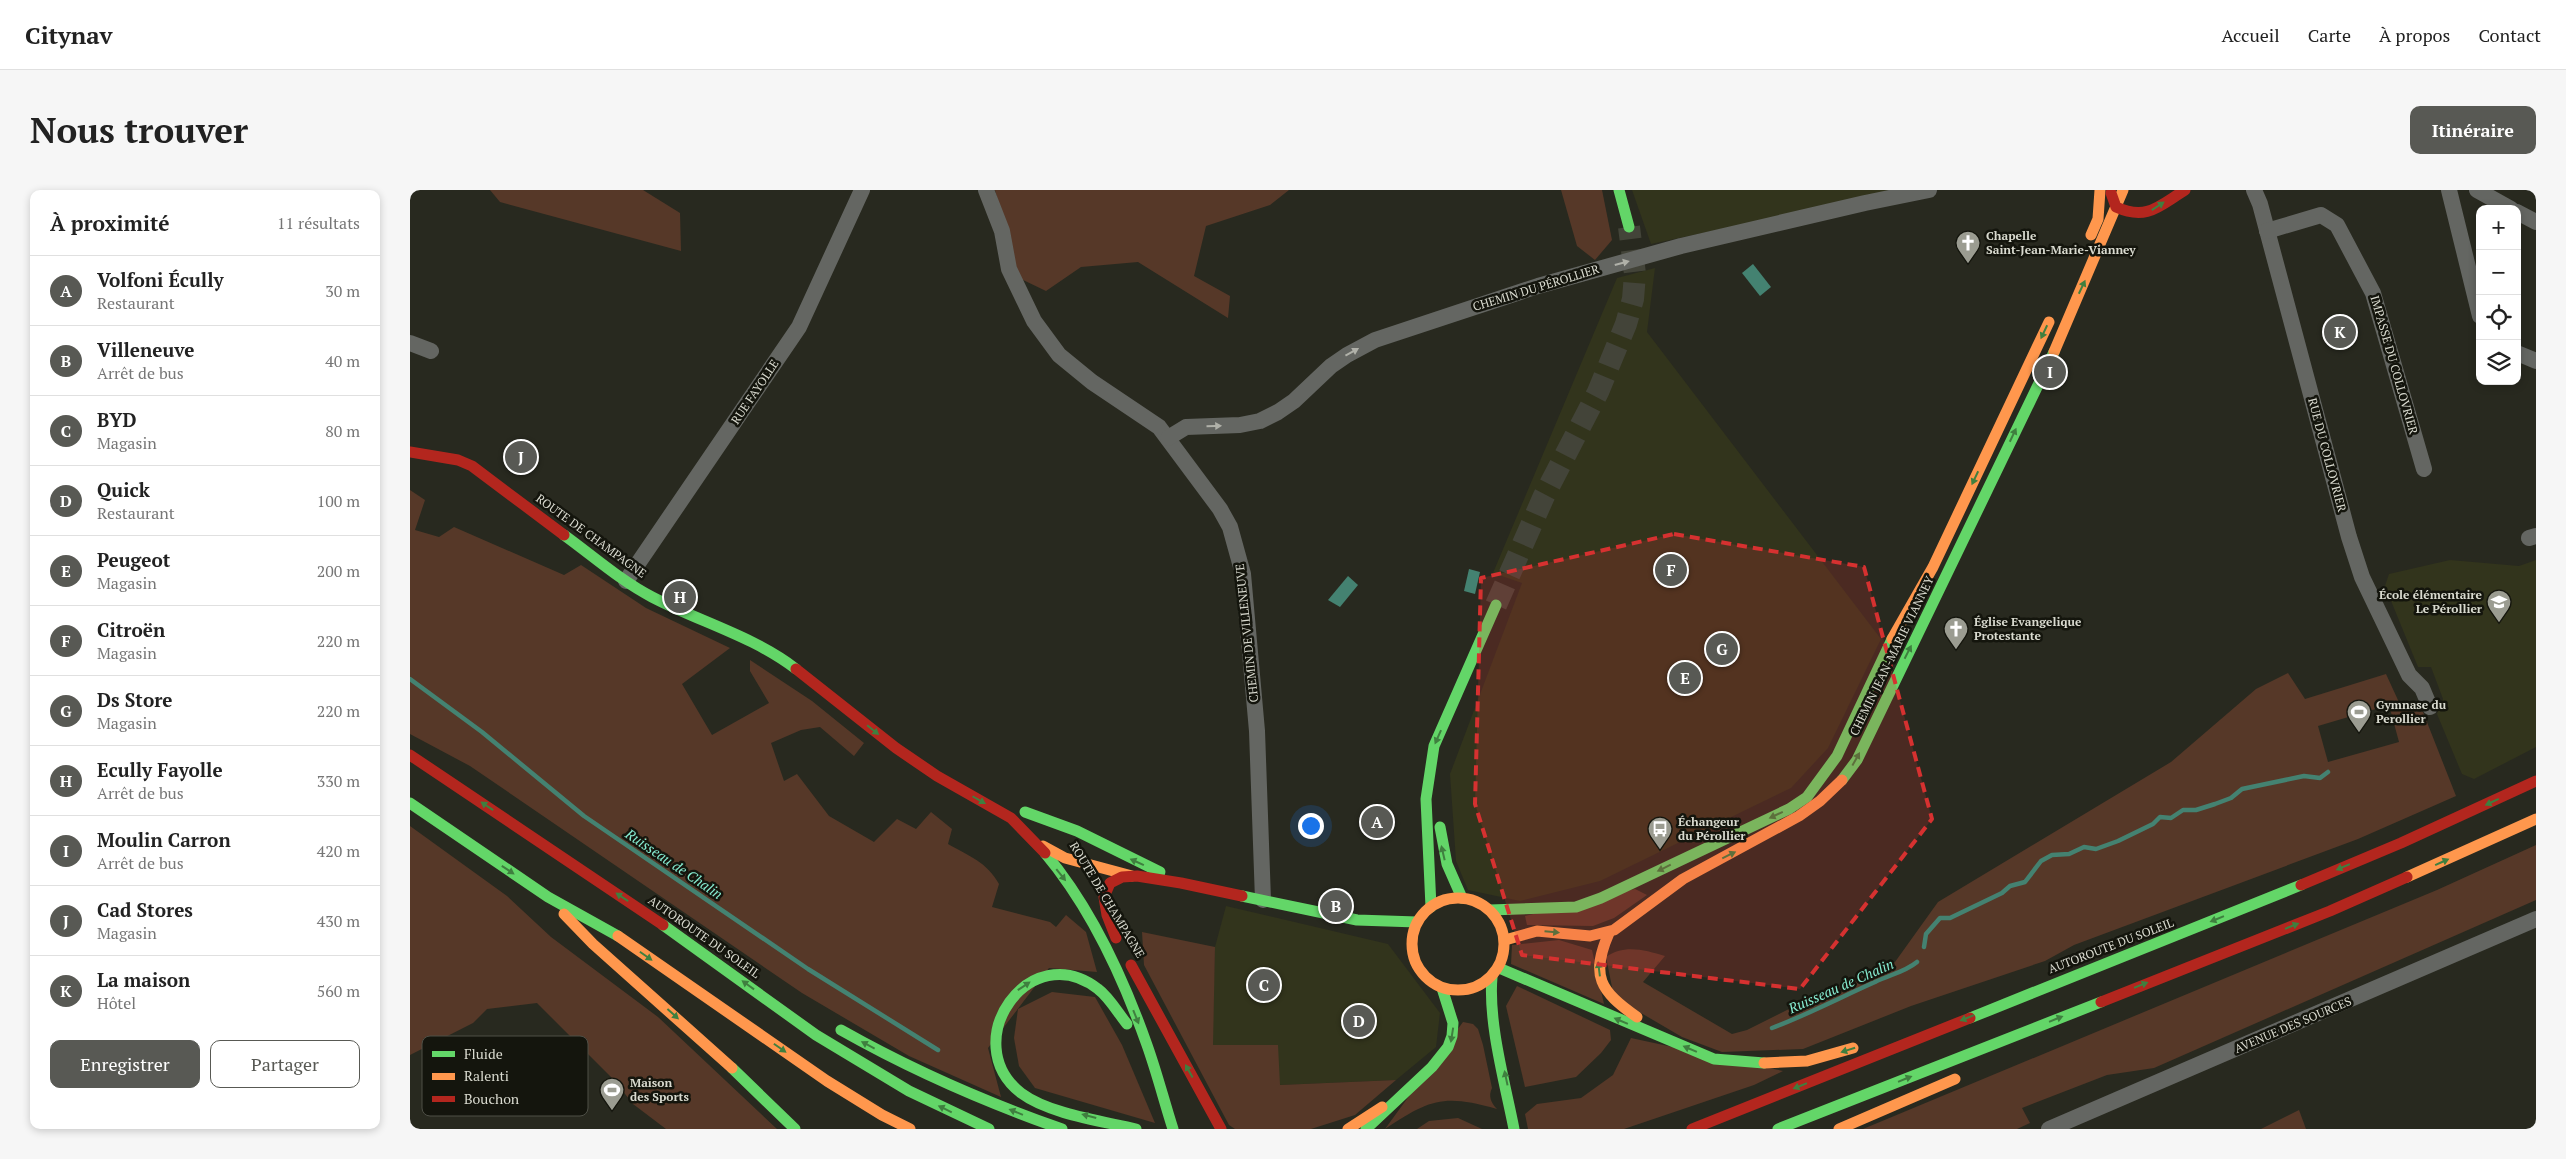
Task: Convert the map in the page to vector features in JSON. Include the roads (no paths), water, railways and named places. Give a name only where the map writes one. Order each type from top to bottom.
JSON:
[{"type":"main road","points":[[1619,190],[1630,227]]},
{"type":"main road","points":[[2087,242],[2098,218],[2100,190]]},
{"type":"main road","points":[[2109,190],[2114,196],[2116,207],[2135,215],[2146,214],[2185,190]]},
{"type":"main road","name":"CHEMIN JEAN-MARIE VIANNEY","points":[[1505,940],[1521,934],[1540,931],[1588,936],[1609,933],[1685,878],[1764,838],[1821,802],[1847,774],[1856,760],[2008,448],[2123,190]]},
{"type":"main road","name":"CHEMIN JEAN-MARIE VIANNEY","points":[[1490,910],[1576,907],[1601,898],[1800,803],[1807,797],[1836,756],[1897,628],[1933,567],[2055,308]]},
{"type":"main road","name":"ROUTE DE CHAMPAGNE","points":[[410,452],[458,460],[472,466],[626,581],[652,597],[745,638],[887,726]]},
{"type":"main road","points":[[1431,907],[1427,824],[1429,773],[1434,746],[1466,677],[1496,605]]},
{"type":"main road","points":[[1881,663],[1885,669],[1882,686],[1886,696]]},
{"type":"main road","points":[[1450,738],[1466,677]]},
{"type":"main road","name":"ROUTE DE CHAMPAGNE","points":[[807,678],[896,748],[937,776],[1011,818],[1031,837],[1067,882],[1086,912],[1105,949],[1144,1035],[1173,1129]]},
{"type":"main road","name":"AUTOROUTE DU SOLEIL","points":[[410,755],[691,944],[816,1035],[909,1091],[989,1129]]},
{"type":"main road","name":"AUTOROUTE DU SOLEIL","points":[[1692,1129],[2401,843],[2536,781]]},
{"type":"main road","points":[[410,803],[548,897],[606,928],[826,1081],[882,1115],[910,1129]]},
{"type":"main road","name":"ROUTE DE CHAMPAGNE","points":[[1012,803],[1026,812],[1048,835],[1074,870],[1120,947],[1221,1129]]},
{"type":"main road","points":[[1026,812],[1052,818],[1127,857],[1182,882]]},
{"type":"main road","points":[[1440,812],[1442,849],[1449,874],[1462,898]]},
{"type":"main road","points":[[1778,1129],[2330,911],[2536,819]]},
{"type":"main road","points":[[1031,837],[1074,870],[1114,868],[1132,876]]},
{"type":"main road","points":[[1120,947],[1104,912],[1104,901],[1112,882],[1118,878],[1132,876],[1182,882],[1357,920],[1417,922]]},
{"type":"main road","points":[[548,897],[593,944],[800,1127]]},
{"type":"main road","points":[[1401,938],[1431,907],[1442,901],[1462,898],[1472,900],[1490,910],[1498,920],[1505,940],[1504,955],[1495,972],[1491,990],[1498,1043],[1514,1129]]},
{"type":"main road","points":[[1357,920],[1401,938],[1420,970],[1442,988],[1456,991],[1470,990],[1495,972]]},
{"type":"main road","points":[[1609,933],[1598,959],[1602,984],[1609,997],[1666,1039]]},
{"type":"main road","points":[[691,944],[739,966]]},
{"type":"main road","points":[[1495,972],[1714,1059],[1771,1064],[1807,1061],[1866,1044]]},
{"type":"main road","points":[[1136,1129],[1035,1101],[1011,1084],[997,1058],[995,1035],[1002,1010],[1018,989],[1035,979],[1056,974],[1073,975],[1094,983],[1110,998],[1130,1029],[1164,1104]]},
{"type":"main road","points":[[1927,1022],[2018,988],[2077,974]]},
{"type":"main road","points":[[1366,1129],[1443,1058],[1452,1040],[1452,1016],[1442,988]]},
{"type":"main road","points":[[2066,1030],[2096,1003]]},
{"type":"main road","points":[[831,1025],[883,1053],[987,1100],[1062,1129]]},
{"type":"main road","points":[[1839,1129],[1966,1073]]},
{"type":"main road","points":[[1348,1129],[1403,1093]]},
{"type":"street","name":"RUE FAYOLLE","points":[[626,581],[799,327],[862,190]]},
{"type":"street","name":"CHEMIN DE VILLENEUVE","points":[[986,190],[1002,231],[1009,269],[1034,320],[1059,355],[1092,382],[1159,427],[1220,509],[1230,527],[1238,550],[1243,574],[1257,731],[1263,900]]},
{"type":"street","name":"CHEMIN DU PÉROLLIER","points":[[1168,438],[1186,427],[1240,425],[1260,421],[1294,401],[1331,366],[1375,340],[1538,286],[1681,246],[1866,202],[1929,190]]},
{"type":"street","name":"RUE DU COLLOVRIER","points":[[2254,190],[2267,230],[2349,537],[2362,577],[2409,675],[2422,688],[2430,707]]},
{"type":"street","points":[[2449,190],[2476,300]]},
{"type":"street","points":[[2477,190],[2504,205]]},
{"type":"street","points":[[2521,214],[2536,222]]},
{"type":"street","name":"IMPASSE DU COLLOVRIER","points":[[2267,230],[2321,215],[2337,225],[2373,293],[2424,469]]},
{"type":"street","points":[[410,343],[431,351]]},
{"type":"street","points":[[2521,355],[2536,361]]},
{"type":"street","name":"AVENUE DES SOURCES","points":[[2049,1129],[2536,919]]},
{"type":"water","points":[[1753,264],[1771,287],[1760,296],[1742,273]]},
{"type":"water","points":[[1469,569],[1480,572],[1475,594],[1464,591]]},
{"type":"water","points":[[1348,576],[1358,585],[1340,607],[1328,600]]},
{"type":"waterway","name":"Ruisseau de Chalin","points":[[410,679],[482,732],[584,816],[808,969],[938,1050]]},
{"type":"waterway","name":"Ruisseau de Chalin","points":[[1924,947],[1926,934],[1940,918],[1950,918],[2002,893],[2010,886],[2025,882],[2041,861],[2052,855],[2069,854],[2084,847],[2096,849],[2118,841],[2153,824],[2160,817],[2171,818],[2183,810],[2196,810],[2215,804],[2231,798],[2242,789],[2304,776],[2320,778],[2328,772]]},
{"type":"waterway","name":"Ruisseau de Chalin","points":[[1772,1028],[1902,971],[1917,962]]},
{"type":"tunnel","points":[[1496,605],[1544,496],[1598,392],[1626,324],[1633,299],[1635,274],[1629,227]]},
{"type":"place","name":"Chapelle Saint-Jean-Marie-Vianney","points":[[1968,264]]},
{"type":"place","name":"La maison","points":[[2340,332]]},
{"type":"place","name":"Moulin Carron","points":[[2050,372]]},
{"type":"place","name":"Cad Stores","points":[[521,457]]},
{"type":"place","name":"Citroën","points":[[1671,570]]},
{"type":"place","name":"Ecully Fayolle","points":[[680,597]]},
{"type":"place","name":"École élémentaire Le Pérollier","points":[[2499,623]]},
{"type":"place","name":"Ds Store","points":[[1722,649]]},
{"type":"place","name":"Église Evangelique Protestante","points":[[1956,650]]},
{"type":"place","name":"Peugeot","points":[[1685,678]]},
{"type":"place","name":"Gymnase du Perollier","points":[[2359,733]]},
{"type":"place","name":"Volfoni Écully","points":[[1377,822]]},
{"type":"place","name":"Échangeur du Pérollier","points":[[1660,850]]},
{"type":"place","name":"Villeneuve","points":[[1336,906]]},
{"type":"place","name":"BYD","points":[[1264,985]]},
{"type":"place","name":"Quick","points":[[1359,1021]]},
{"type":"place","name":"Maison des Sports","points":[[612,1111]]}]
